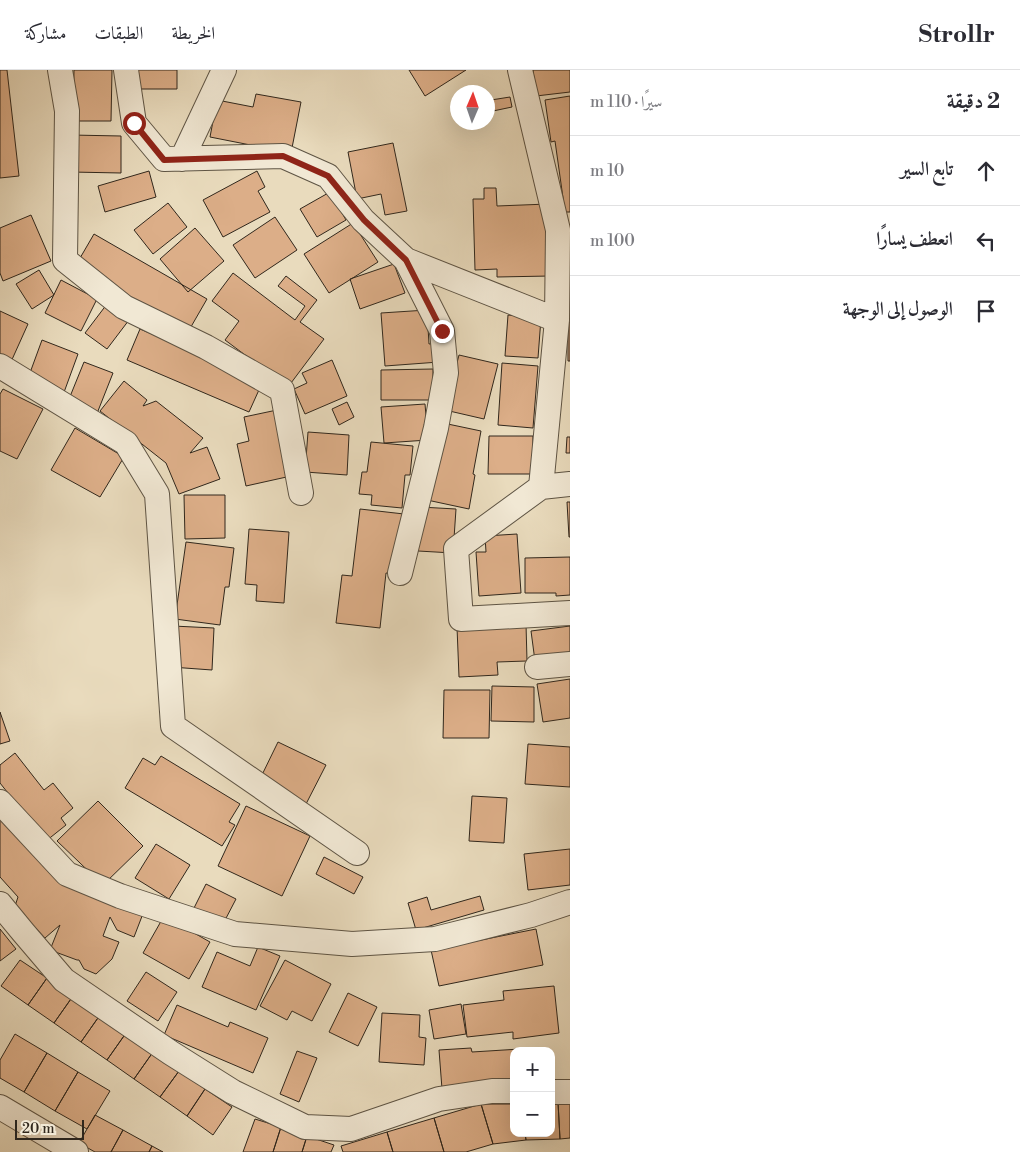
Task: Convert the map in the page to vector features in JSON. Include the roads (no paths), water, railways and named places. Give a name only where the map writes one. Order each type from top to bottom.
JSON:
[{"type":"street","points":[[60,70],[67,111],[65,260],[124,307],[206,347],[282,390],[301,493]]},
{"type":"street","points":[[126,70],[134,123],[164,160],[283,156],[328,176],[364,220],[406,260],[442,331],[446,373],[436,428],[400,573]]},
{"type":"street","points":[[182,159],[224,70]]},
{"type":"street","points":[[520,70],[558,230],[557,320],[541,488]]},
{"type":"street","points":[[406,260],[557,320]]},
{"type":"street","points":[[0,366],[126,443],[156,494],[173,726],[356,853]]},
{"type":"street","points":[[570,484],[541,488],[456,549],[461,619],[570,613]]},
{"type":"street","points":[[537,667],[570,664]]},
{"type":"street","points":[[0,802],[67,874],[120,896],[235,934],[352,944],[435,939],[531,915],[570,902]]},
{"type":"street","points":[[0,904],[64,980],[171,1053],[233,1092],[305,1127],[351,1129],[439,1099],[492,1091],[510,1091]]},
{"type":"street","points":[[555,1092],[570,1092]]},
{"type":"street","points":[[0,1107],[76,1152]]}]
